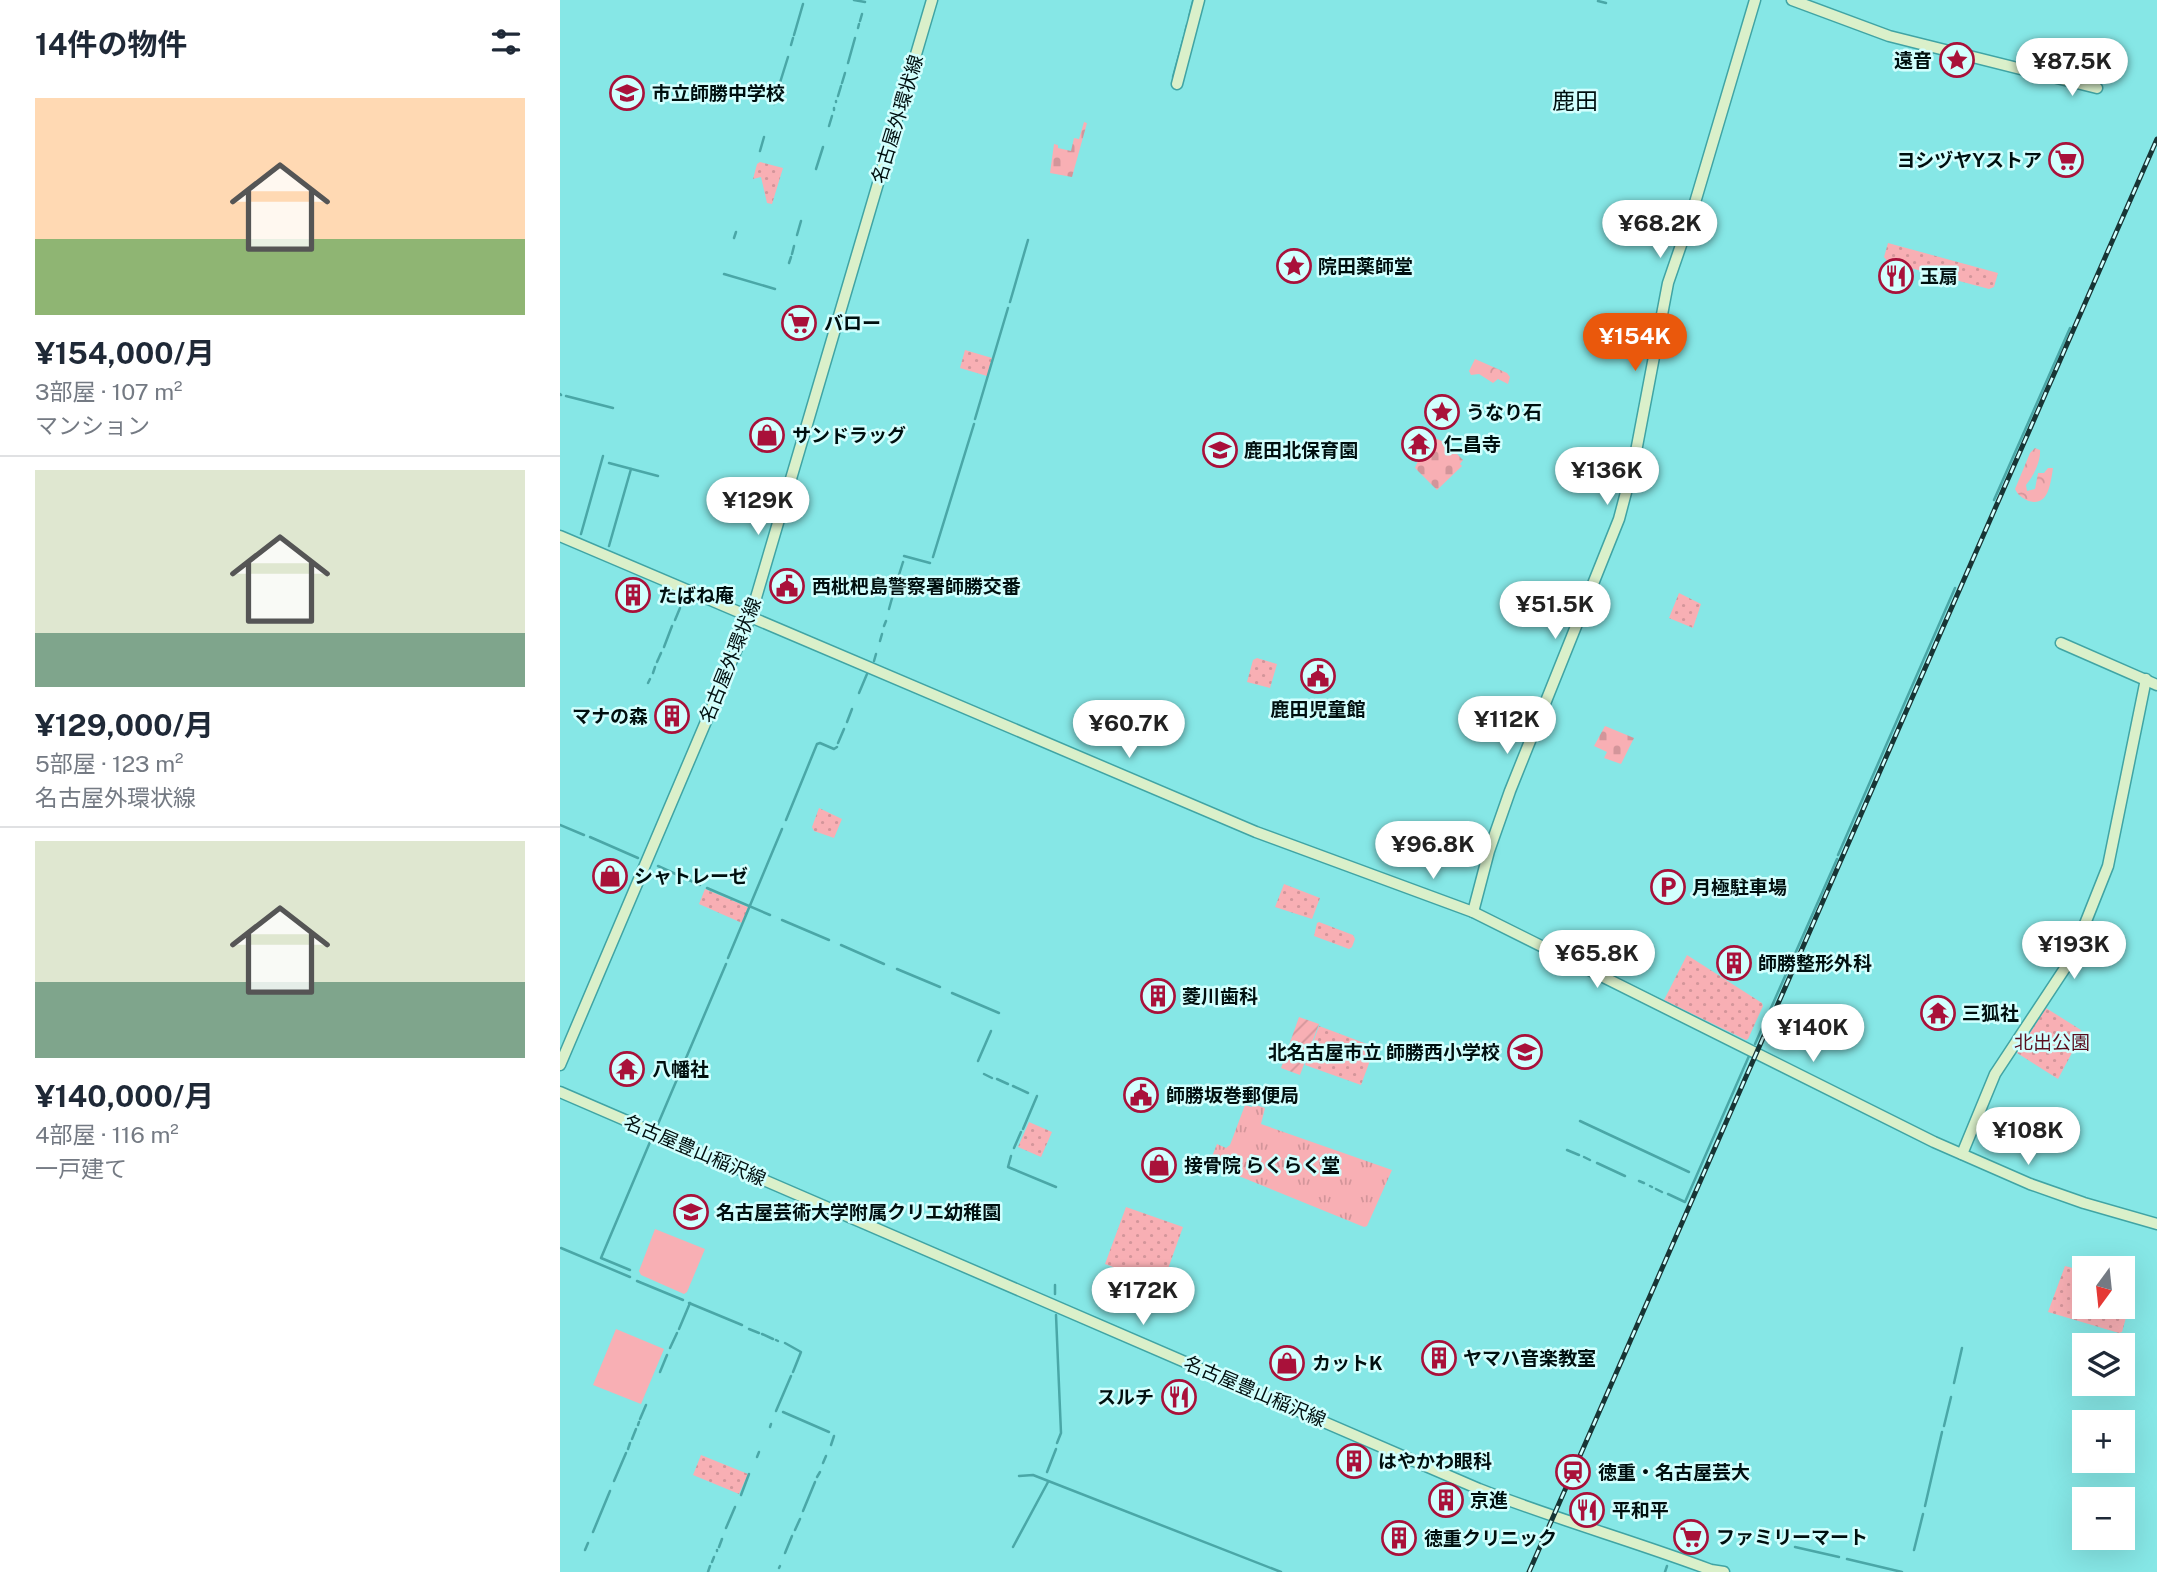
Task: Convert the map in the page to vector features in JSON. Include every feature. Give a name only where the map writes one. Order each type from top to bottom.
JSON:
[{"type":"street","name":"名古屋外環状線","points":[[560,1065],[750,618],[932,0]]},
{"type":"street","points":[[1177,83],[1199,0]]},
{"type":"street","points":[[1473,912],[1489,851],[1510,791],[1619,519],[1634,462],[1668,283],[1691,216],[1755,0]]},
{"type":"street","points":[[1792,0],[1889,36],[2097,88]]},
{"type":"street","points":[[560,537],[1256,831],[1473,912],[1962,1154],[2025,1182],[2084,1203],[2157,1224]]},
{"type":"street","points":[[2061,643],[2157,685]]},
{"type":"street","points":[[1962,1154],[1995,1074],[2071,959],[2108,866],[2146,679]]},
{"type":"street","name":"名古屋豊山稲沢線","points":[[560,1092],[1479,1489],[1711,1570],[1724,1572]]},
{"type":"green space","points":[[1084,122],[1087,123],[1072,177],[1050,173],[1054,144],[1058,145],[1058,148],[1071,151],[1074,138],[1079,139]]},
{"type":"green space","points":[[760,162],[783,168],[772,204],[767,203],[761,177],[753,179]]},
{"type":"green space","points":[[1888,243],[1998,273],[1994,287],[1989,289],[1888,262],[1884,257]]},
{"type":"green space","points":[[965,350],[992,358],[987,376],[960,368]]},
{"type":"green space","points":[[1475,359],[1507,373],[1510,377],[1508,384],[1498,379],[1493,383],[1479,374],[1471,375],[1469,371]]},
{"type":"green space","points":[[1435,438],[1446,443],[1463,460],[1460,464],[1462,466],[1437,490],[1415,468],[1420,456],[1425,458]]},
{"type":"green space","points":[[2035,448],[2040,450],[2039,459],[2026,485],[2027,491],[2035,489],[2038,473],[2053,468],[2046,495],[2034,502],[2024,499],[2015,489],[2030,453]]},
{"type":"green space","points":[[1679,593],[1701,604],[1693,628],[1669,618]]},
{"type":"green space","points":[[1257,658],[1277,664],[1270,688],[1247,682],[1253,660]]},
{"type":"green space","points":[[1605,726],[1634,738],[1621,764],[1604,758],[1607,752],[1594,746]]},
{"type":"green space","points":[[819,808],[842,819],[834,838],[814,831],[812,827]]},
{"type":"green space","points":[[1284,884],[1320,898],[1312,919],[1275,907]]},
{"type":"green space","points":[[705,889],[748,907],[742,923],[699,904]]},
{"type":"green space","points":[[1319,922],[1353,935],[1355,939],[1352,947],[1349,949],[1314,936]]},
{"type":"green space","points":[[1687,955],[1762,1003],[1748,1039],[1664,1000]]},
{"type":"green space","name":"北出公園","points":[[2046,1008],[2081,1030],[2082,1034],[2058,1079],[2017,1053]]},
{"type":"green space","points":[[1299,1017],[1319,1024],[1300,1075],[1281,1068]]},
{"type":"green space","points":[[1319,1026],[1375,1047],[1361,1085],[1305,1065]]},
{"type":"green space","points":[[1253,1104],[1265,1108],[1261,1124],[1392,1170],[1367,1226],[1209,1164],[1217,1144],[1226,1148],[1230,1145],[1245,1105],[1252,1107]]},
{"type":"green space","points":[[1029,1122],[1052,1132],[1041,1157],[1018,1147]]},
{"type":"green space","points":[[1126,1207],[1183,1227],[1160,1291],[1132,1281],[1134,1275],[1105,1264]]},
{"type":"green space","points":[[655,1229],[705,1249],[684,1294],[641,1275],[639,1271]]},
{"type":"green space","points":[[2065,1266],[2072,1268],[2072,1319],[2048,1312]]},
{"type":"green space","points":[[2075,1320],[2125,1320],[2122,1332]]},
{"type":"green space","points":[[616,1329],[664,1349],[641,1404],[593,1385]]},
{"type":"green space","points":[[701,1455],[748,1474],[739,1494],[693,1475]]},
{"type":"waterway","points":[[854,0],[865,2]]},
{"type":"waterway","points":[[1189,17],[1193,1]]},
{"type":"waterway","points":[[1598,1],[1606,3]]},
{"type":"waterway","points":[[794,35],[803,4]]},
{"type":"waterway","points":[[860,21],[862,14]]},
{"type":"waterway","points":[[858,28],[859,24]]},
{"type":"waterway","points":[[1185,33],[1187,25]]},
{"type":"waterway","points":[[1173,77],[1184,37]]},
{"type":"waterway","points":[[791,45],[793,38]]},
{"type":"waterway","points":[[848,63],[855,38]]},
{"type":"waterway","points":[[778,89],[788,57]]},
{"type":"waterway","points":[[842,83],[845,73]]},
{"type":"waterway","points":[[838,96],[841,86]]},
{"type":"waterway","points":[[774,104],[776,97]]},
{"type":"waterway","points":[[829,126],[832,116]]},
{"type":"waterway","points":[[760,151],[764,137]]},
{"type":"waterway","points":[[816,169],[823,147]]},
{"type":"waterway","points":[[797,235],[801,221]]},
{"type":"waterway","points":[[734,238],[736,232]]},
{"type":"waterway","points":[[1010,302],[1028,240]]},
{"type":"waterway","points":[[792,254],[794,246]]},
{"type":"waterway","points":[[789,263],[791,257]]},
{"type":"waterway","points":[[724,274],[775,289]]},
{"type":"waterway","points":[[975,419],[1008,308]]},
{"type":"waterway","points":[[1994,500],[2070,328]]},
{"type":"waterway","points":[[566,396],[613,408]]},
{"type":"waterway","points":[[933,557],[974,424]]},
{"type":"waterway","points":[[581,534],[603,456]]},
{"type":"waterway","points":[[609,463],[658,476]]},
{"type":"waterway","points":[[609,546],[631,469]]},
{"type":"waterway","points":[[904,556],[930,563]]},
{"type":"waterway","points":[[898,578],[903,562]]},
{"type":"waterway","points":[[889,609],[896,584]]},
{"type":"waterway","points":[[1838,855],[1955,588]]},
{"type":"waterway","points":[[675,620],[680,608]]},
{"type":"waterway","points":[[884,626],[886,621]]},
{"type":"waterway","points":[[664,647],[672,626]]},
{"type":"waterway","points":[[880,641],[882,634]]},
{"type":"waterway","points":[[657,662],[661,653]]},
{"type":"waterway","points":[[874,661],[876,654]]},
{"type":"waterway","points":[[653,673],[655,667]]},
{"type":"waterway","points":[[859,693],[867,674]]},
{"type":"waterway","points":[[648,683],[650,679]]},
{"type":"waterway","points":[[847,722],[852,709]]},
{"type":"waterway","points":[[838,743],[844,729]]},
{"type":"waterway","points":[[786,820],[817,744],[834,749],[837,747]]},
{"type":"waterway","points":[[560,825],[584,835]]},
{"type":"waterway","points":[[728,958],[782,829]]},
{"type":"waterway","points":[[590,837],[638,858]]},
{"type":"waterway","points":[[1755,1044],[1837,859]]},
{"type":"waterway","points":[[658,866],[700,885]]},
{"type":"waterway","points":[[707,888],[770,915]]},
{"type":"waterway","points":[[782,920],[829,940]]},
{"type":"waterway","points":[[841,945],[884,964]]},
{"type":"waterway","points":[[658,1124],[726,964]]},
{"type":"waterway","points":[[897,969],[940,987]]},
{"type":"waterway","points":[[952,993],[999,1013]]},
{"type":"waterway","points":[[978,1061],[991,1031]]},
{"type":"waterway","points":[[1668,1194],[1685,1202],[1749,1056]]},
{"type":"waterway","points":[[984,1074],[992,1078]]},
{"type":"waterway","points":[[997,1079],[1008,1084]]},
{"type":"waterway","points":[[1013,1086],[1028,1093]]},
{"type":"waterway","points":[[1023,1129],[1037,1096]]},
{"type":"waterway","points":[[1580,1121],[1689,1172]]},
{"type":"waterway","points":[[1014,1148],[1021,1132]]},
{"type":"waterway","points":[[630,1270],[601,1258],[650,1142]]},
{"type":"waterway","points":[[1567,1150],[1579,1155]]},
{"type":"waterway","points":[[1011,1156],[1008,1167],[1056,1187]]},
{"type":"waterway","points":[[1584,1157],[1590,1160]]},
{"type":"waterway","points":[[1597,1163],[1625,1176]]},
{"type":"waterway","points":[[1639,1181],[1644,1183]]},
{"type":"waterway","points":[[1656,1189],[1662,1192]]},
{"type":"waterway","points":[[561,1248],[630,1277]]},
{"type":"waterway","points":[[637,1281],[683,1300]]},
{"type":"waterway","points":[[1055,1285],[1055,1294]]},
{"type":"waterway","points":[[689,1303],[742,1325]]},
{"type":"waterway","points":[[679,1329],[690,1303]]},
{"type":"waterway","points":[[1056,1315],[1061,1433],[1057,1443]]},
{"type":"waterway","points":[[749,1329],[759,1333]]},
{"type":"waterway","points":[[670,1348],[677,1333]]},
{"type":"waterway","points":[[762,1334],[773,1339]]},
{"type":"waterway","points":[[785,1343],[801,1352],[793,1372]]},
{"type":"waterway","points":[[1954,1383],[1962,1348]]},
{"type":"waterway","points":[[660,1372],[667,1355]]},
{"type":"waterway","points":[[776,1411],[791,1376]]},
{"type":"waterway","points":[[1944,1426],[1951,1397]]},
{"type":"waterway","points":[[640,1419],[646,1405]]},
{"type":"waterway","points":[[783,1412],[829,1432]]},
{"type":"waterway","points":[[632,1439],[636,1429]]},
{"type":"waterway","points":[[1925,1506],[1942,1432]]},
{"type":"waterway","points":[[831,1445],[834,1436]]},
{"type":"waterway","points":[[628,1449],[630,1443]]},
{"type":"waterway","points":[[1047,1472],[1056,1449]]},
{"type":"waterway","points":[[757,1457],[759,1452]]},
{"type":"waterway","points":[[614,1481],[626,1453]]},
{"type":"waterway","points":[[823,1463],[826,1456]]},
{"type":"waterway","points":[[817,1477],[820,1472]]},
{"type":"waterway","points":[[741,1495],[749,1474]]},
{"type":"waterway","points":[[1019,1476],[1033,1475],[1281,1572]]},
{"type":"waterway","points":[[803,1511],[815,1482]]},
{"type":"waterway","points":[[1013,1547],[1048,1482]]},
{"type":"waterway","points":[[593,1532],[610,1491]]},
{"type":"waterway","points":[[726,1528],[735,1507]]},
{"type":"waterway","points":[[1914,1550],[1923,1514]]},
{"type":"waterway","points":[[795,1530],[800,1519]]},
{"type":"waterway","points":[[785,1553],[792,1536]]},
{"type":"waterway","points":[[719,1547],[722,1539]]},
{"type":"waterway","points":[[585,1550],[588,1543]]},
{"type":"waterway","points":[[1795,1547],[1839,1557]]},
{"type":"waterway","points":[[712,1562],[714,1557]]},
{"type":"waterway","points":[[1847,1559],[1902,1572]]},
{"type":"waterway","points":[[708,1572],[710,1566]]},
{"type":"waterway","points":[[1665,1572],[1667,1566]]},
{"type":"railway","points":[[1529,1572],[2157,139]]},
{"type":"place","name":"遠音","points":[[1957,60]]},
{"type":"place","name":"市立師勝中学校","points":[[627,93]]},
{"type":"place","name":"ヨシヅヤYストア","points":[[2066,160]]},
{"type":"place","name":"院田薬師堂","points":[[1294,266]]},
{"type":"place","name":"玉扇","points":[[1896,276]]},
{"type":"place","name":"バロー","points":[[799,323]]},
{"type":"place","name":"うなり石","points":[[1442,412]]},
{"type":"place","name":"サンドラッグ","points":[[767,435]]},
{"type":"place","name":"仁昌寺","points":[[1419,444]]},
{"type":"place","name":"鹿田北保育園","points":[[1220,450]]},
{"type":"place","name":"西枇杷島警察署師勝交番","points":[[787,586]]},
{"type":"place","name":"たばね庵","points":[[633,595]]},
{"type":"place","name":"鹿田児童館","points":[[1318,676]]},
{"type":"place","name":"マナの森","points":[[672,716]]},
{"type":"place","name":"シャトレーゼ","points":[[610,876]]},
{"type":"place","name":"月極駐車場","points":[[1668,887]]},
{"type":"place","name":"師勝整形外科","points":[[1734,963]]},
{"type":"place","name":"菱川歯科","points":[[1158,996]]},
{"type":"place","name":"三狐社","points":[[1938,1013]]},
{"type":"place","name":"北名古屋市立 師勝西小学校","points":[[1525,1052]]},
{"type":"place","name":"八幡社","points":[[627,1069]]},
{"type":"place","name":"師勝坂巻郵便局","points":[[1141,1095]]},
{"type":"place","name":"接骨院 らくらく堂","points":[[1159,1165]]},
{"type":"place","name":"名古屋芸術大学附属クリエ幼稚園","points":[[691,1212]]},
{"type":"place","name":"ヤマハ音楽教室","points":[[1439,1358]]},
{"type":"place","name":"カットK","points":[[1287,1363]]},
{"type":"place","name":"スルチ","points":[[1179,1397]]},
{"type":"place","name":"はやかわ眼科","points":[[1354,1461]]},
{"type":"place","name":"徳重・名古屋芸大","points":[[1573,1472]]},
{"type":"place","name":"京進","points":[[1446,1500]]},
{"type":"place","name":"平和平","points":[[1587,1510]]},
{"type":"place","name":"ファミリーマート","points":[[1691,1537]]},
{"type":"place","name":"徳重クリニック","points":[[1399,1538]]},
{"type":"district","name":"鹿田","points":[[1575,100]]}]
